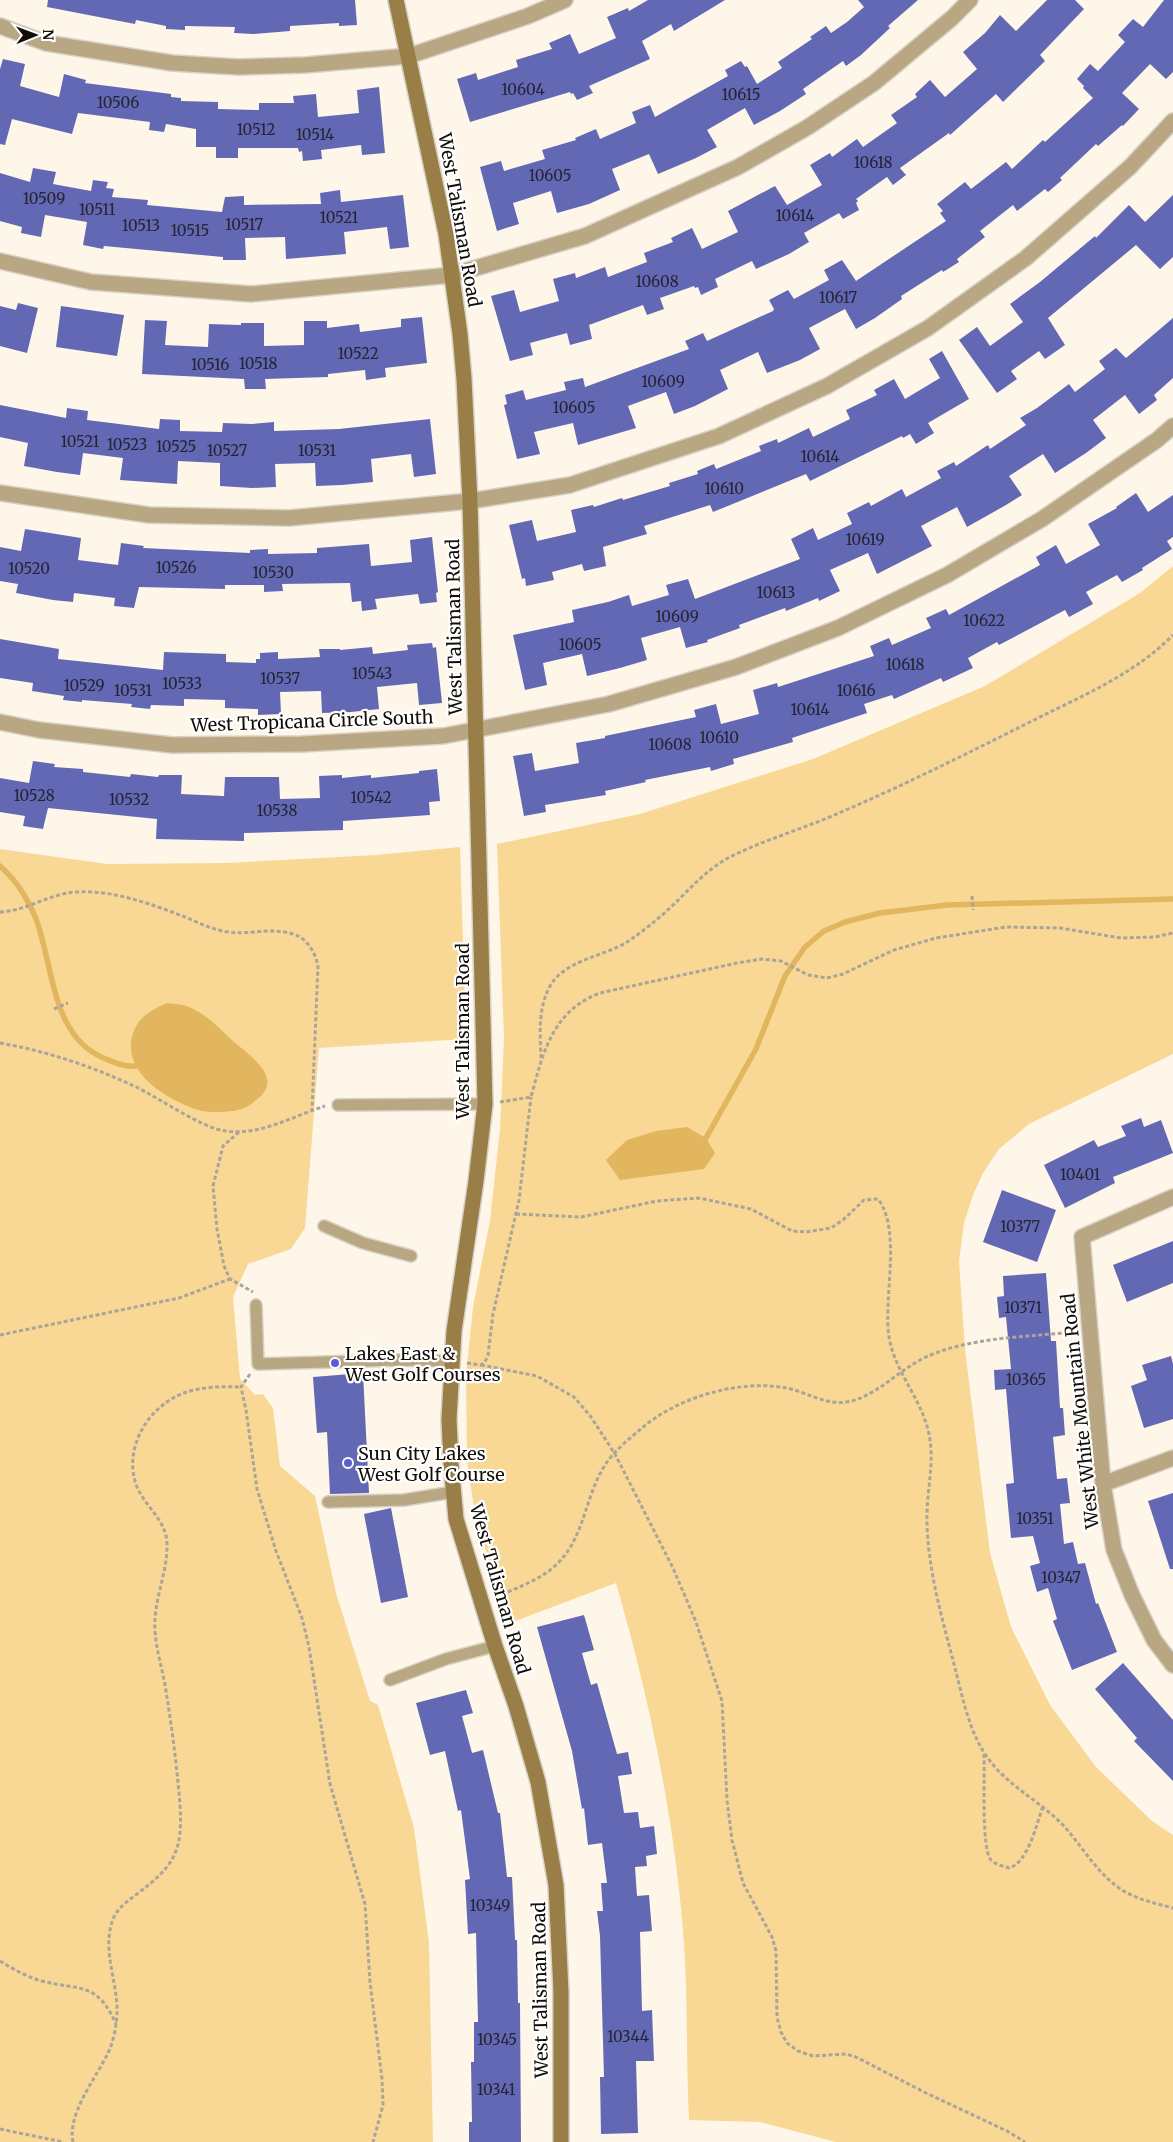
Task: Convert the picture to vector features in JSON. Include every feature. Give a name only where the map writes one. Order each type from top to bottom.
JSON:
[{"type":"street","name":"West Talisman Road","points":[[396,0],[439,194],[452,275],[464,380],[470,501],[485,1104],[451,1361],[449,1418],[453,1492],[456,1519],[481,1603],[516,1706],[538,1782],[556,1885],[561,1992],[561,2142]]},
{"type":"street","points":[[0,26],[46,43],[172,63],[238,67],[305,65],[409,56],[528,16],[565,0]]},
{"type":"street","points":[[0,261],[91,282],[251,294],[452,275],[585,236],[738,167],[808,127],[874,83],[952,18],[970,0]]},
{"type":"street","points":[[0,493],[149,515],[289,518],[470,501],[570,485],[719,436],[827,386],[928,328],[1026,258],[1130,167],[1173,121]]},
{"type":"street","name":"West Tropicana Circle South","points":[[0,722],[39,730],[172,745],[302,744],[443,736],[609,704],[736,667],[838,628],[947,575],[1042,519],[1157,440],[1173,426]]},
{"type":"street","name":"West White Mountain Road","points":[[1173,1198],[1082,1237],[1103,1484],[1114,1550],[1132,1595],[1154,1640],[1173,1666]]},
{"type":"street","points":[[1103,1484],[1173,1458]]},
{"type":"lane","points":[[338,1105],[485,1104]]},
{"type":"lane","points":[[324,1226],[363,1243],[411,1256]]},
{"type":"lane","points":[[256,1305],[258,1364],[396,1360],[451,1361]]},
{"type":"lane","points":[[328,1502],[404,1500],[453,1492]]},
{"type":"lane","points":[[390,1680],[446,1659],[495,1646]]},
{"type":"path","points":[[541,1058],[540,1033],[542,1009],[549,987],[561,974],[573,966],[612,951],[627,942],[657,919],[711,870],[728,858],[816,824],[893,790],[1069,703],[1109,682],[1147,658],[1173,635]]},
{"type":"path","points":[[0,912],[24,907],[61,894],[77,892],[102,893],[147,904],[203,926],[227,932],[292,934],[306,941],[315,952],[318,965],[312,1111]]},
{"type":"path","points":[[972,896],[973,910]]},
{"type":"path","points":[[482,1365],[488,1355],[496,1297],[516,1214],[524,1164],[531,1097],[541,1058],[554,1031],[562,1020],[572,1009],[590,997],[737,962],[773,959],[808,975],[827,978],[843,974],[894,950],[911,945],[936,938],[1006,927],[1060,928],[1121,938],[1155,937],[1173,933]]},
{"type":"path","points":[[54,1009],[68,1003]]},
{"type":"path","points":[[0,1043],[30,1048],[68,1060],[134,1086],[225,1132],[239,1132],[272,1126],[324,1106],[338,1105]]},
{"type":"path","points":[[485,1104],[531,1097]]},
{"type":"path","points":[[239,1132],[223,1146],[213,1186],[224,1266],[230,1279],[255,1293]]},
{"type":"path","points":[[516,1214],[581,1217],[657,1201],[699,1198],[751,1209],[792,1231],[806,1232],[831,1228],[843,1220],[864,1200],[878,1199],[884,1206],[889,1235],[889,1336],[895,1359],[927,1420],[932,1459],[927,1521],[930,1560],[938,1604],[965,1707],[984,1753],[1000,1772],[1042,1806],[1074,1836],[1094,1864],[1118,1887],[1135,1897],[1173,1908]]},
{"type":"path","points":[[0,1335],[179,1298],[230,1279]]},
{"type":"path","points":[[481,1603],[520,1586],[557,1565],[575,1540],[594,1487],[605,1464],[650,1422],[666,1410],[692,1398],[718,1391],[772,1386],[800,1392],[832,1403],[842,1402],[865,1396],[926,1357],[961,1345],[1090,1330]]},
{"type":"path","points":[[451,1361],[537,1376],[574,1397],[591,1416],[615,1454],[673,1568],[696,1622],[722,1701],[727,1800],[732,1840],[743,1883],[772,1937],[776,1951],[777,2017],[781,2032],[787,2043],[798,2052],[813,2056],[846,2054],[856,2057],[926,2093],[1007,2130],[1025,2142]]},
{"type":"path","points":[[73,2142],[72,2132],[76,2116],[86,2090],[109,2052],[116,2025],[116,2006],[108,1948],[114,1916],[123,1905],[158,1878],[172,1862],[179,1846],[180,1805],[166,1689],[154,1628],[167,1555],[167,1540],[164,1528],[139,1491],[132,1466],[133,1450],[138,1436],[155,1411],[184,1393],[213,1388],[240,1387],[246,1410],[257,1489],[273,1543],[302,1618],[309,1648],[330,1784],[336,1809],[359,1877],[365,1904],[370,1982],[382,2079],[383,2105],[373,2142]]},
{"type":"path","points":[[984,1753],[985,1825],[987,1849],[992,1861],[999,1866],[1009,1868],[1020,1861],[1030,1842],[1042,1806]]},
{"type":"path","points":[[0,1961],[28,1976],[42,1981],[70,1986],[101,1998],[108,2007],[116,2025]]},
{"type":"path","points":[[0,2129],[62,2142]]},
{"type":"shaded area","points":[[1173,566],[1173,1054],[1029,1124],[999,1149],[983,1173],[973,1195],[964,1223],[959,1261],[965,1349],[990,1553],[1011,1627],[1050,1705],[1096,1767],[1152,1821],[1173,1835],[1173,2142],[836,2142],[760,2122],[689,2120],[684,1943],[674,1852],[650,1717],[616,1583],[510,1623],[476,1521],[467,1461],[466,1375],[473,1307],[490,1221],[500,1129],[504,1038],[497,844],[640,814],[813,759],[985,686],[1140,593]]},
{"type":"shaded area","points":[[460,847],[466,1039],[319,1048],[305,1228],[291,1249],[248,1264],[233,1297],[240,1379],[255,1395],[263,1394],[273,1408],[280,1466],[315,1496],[336,1593],[370,1701],[378,1705],[414,1828],[429,1943],[433,2142],[0,2142],[0,849],[107,864],[228,863],[376,855]]},
{"type":"shaded area","points":[[167,1003],[187,1006],[196,1010],[249,1054],[262,1068],[266,1076],[267,1084],[264,1092],[243,1108],[233,1111],[211,1112],[198,1110],[175,1100],[164,1094],[143,1077],[132,1055],[131,1042],[133,1034],[143,1017]]},
{"type":"shaded area","points":[[687,1127],[706,1138],[715,1153],[704,1169],[620,1180],[606,1160],[627,1140],[656,1131]]},
{"type":"building","points":[[48,0],[355,0],[357,25],[339,26],[339,23],[290,26],[290,31],[253,34],[234,33],[235,27],[185,26],[185,30],[166,29],[166,26],[136,20],[135,24],[47,7]]},
{"type":"building","points":[[648,0],[725,0],[674,31],[671,24],[642,41],[650,59],[589,86],[593,93],[577,100],[573,93],[571,94],[570,92],[470,122],[457,79],[476,73],[478,80],[518,67],[516,60],[552,49],[549,43],[570,34],[579,54],[616,38],[607,17],[628,8],[629,11]]},
{"type":"building","points":[[858,0],[918,0],[888,26],[890,28],[861,55],[846,66],[843,61],[803,89],[806,94],[780,111],[754,125],[745,108],[707,130],[717,147],[658,174],[649,154],[612,169],[620,190],[589,204],[557,213],[551,191],[513,203],[519,224],[497,231],[480,167],[501,161],[504,171],[545,159],[542,150],[576,140],[575,138],[596,129],[600,139],[636,123],[632,112],[650,105],[655,117],[728,76],[725,70],[741,61],[745,67],[747,66],[757,84],[782,68],[778,62],[812,39],[810,37],[826,26],[831,33],[847,22],[864,7]]},
{"type":"building","points":[[1047,0],[1075,0],[1084,9],[1040,55],[1045,61],[1003,102],[996,94],[950,135],[949,133],[900,168],[906,175],[893,185],[887,177],[856,199],[859,210],[843,219],[839,213],[804,233],[809,242],[789,254],[756,269],[752,261],[715,279],[718,287],[701,295],[698,287],[695,288],[694,286],[660,298],[664,309],[647,315],[643,305],[589,325],[592,339],[570,345],[567,333],[530,343],[533,355],[510,361],[491,296],[514,290],[520,312],[559,301],[553,279],[575,273],[576,278],[605,267],[608,277],[647,262],[644,253],[673,242],[671,238],[692,228],[702,249],[738,232],[728,211],[775,186],[787,205],[822,185],[810,165],[830,153],[832,157],[857,139],[863,147],[897,123],[891,115],[917,97],[915,94],[930,80],[945,97],[977,69],[963,52],[985,33],[1000,15],[1016,31]]},
{"type":"building","points":[[1164,0],[1173,0],[1173,72],[1166,79],[1150,64],[1122,93],[1139,109],[1123,126],[1098,146],[1096,144],[1048,192],[1045,189],[1017,211],[1013,205],[980,231],[985,237],[957,259],[959,262],[943,272],[942,270],[901,296],[902,299],[856,329],[845,309],[809,328],[820,349],[800,360],[767,373],[758,352],[720,370],[728,389],[695,406],[674,414],[666,392],[628,406],[636,428],[578,445],[573,423],[534,432],[540,454],[517,459],[504,405],[507,404],[505,395],[523,390],[526,400],[566,390],[564,382],[583,378],[585,387],[689,349],[685,341],[703,333],[707,341],[773,311],[774,309],[769,300],[788,290],[794,299],[829,280],[824,270],[842,260],[856,281],[946,221],[940,213],[943,211],[937,204],[965,182],[971,189],[1006,162],[1012,169],[1043,140],[1045,142],[1093,98],[1077,79],[1090,64],[1098,71],[1125,42],[1118,35],[1133,19],[1143,27]]},
{"type":"building","points":[[3,59],[25,64],[20,86],[59,97],[64,74],[86,80],[85,83],[171,94],[171,97],[181,98],[181,101],[218,102],[218,109],[259,110],[259,103],[294,103],[293,96],[316,94],[318,117],[359,113],[357,90],[379,87],[385,153],[362,155],[361,145],[321,150],[322,159],[303,161],[302,151],[299,152],[298,148],[238,148],[238,158],[216,158],[216,147],[196,147],[196,129],[166,124],[164,132],[149,130],[150,122],[78,113],[72,134],[12,119],[5,145],[0,144],[0,69]]},
{"type":"building","points":[[33,168],[56,172],[53,184],[91,191],[93,180],[108,182],[106,188],[114,189],[112,197],[148,200],[147,205],[222,212],[225,197],[244,196],[244,205],[321,204],[320,193],[340,190],[341,202],[403,195],[409,247],[390,249],[387,227],[344,232],[346,254],[286,259],[285,237],[245,238],[246,260],[223,260],[223,257],[104,246],[103,249],[83,245],[87,222],[45,215],[41,237],[21,233],[22,227],[0,221],[0,173],[30,182]]},
{"type":"building","points":[[1173,195],[1173,257],[1160,269],[1136,245],[1048,318],[1065,345],[1045,359],[1039,351],[1011,371],[1017,379],[997,393],[959,340],[977,327],[990,346],[1023,322],[1010,304],[1040,282],[1095,236],[1096,238],[1129,205],[1145,222]]},
{"type":"building","points":[[18,303],[38,308],[27,353],[0,346],[0,306],[16,310]]},
{"type":"building","points":[[61,306],[124,315],[117,356],[56,347]]},
{"type":"building","points":[[422,317],[427,363],[385,368],[386,377],[366,380],[365,370],[328,374],[328,377],[265,379],[266,389],[245,389],[244,379],[142,374],[145,320],[167,321],[165,345],[208,347],[209,324],[241,325],[241,323],[264,323],[264,346],[304,345],[304,321],[327,321],[327,328],[359,324],[360,332],[401,327],[401,319]]},
{"type":"building","points":[[1173,318],[1173,378],[1154,395],[1157,400],[1139,414],[1125,395],[1093,420],[1106,438],[1086,453],[1055,473],[1043,454],[1009,476],[1022,495],[1006,505],[967,527],[957,507],[921,526],[932,546],[877,574],[868,553],[830,570],[840,591],[819,601],[818,598],[786,611],[785,608],[739,625],[740,628],[707,640],[708,642],[686,648],[680,627],[641,638],[647,660],[587,676],[582,654],[543,663],[547,685],[525,690],[513,635],[574,622],[572,610],[629,595],[632,606],[669,595],[666,585],[688,579],[695,599],[800,559],[791,539],[813,528],[818,540],[852,524],[847,513],[869,502],[871,506],[902,489],[906,497],[941,478],[937,471],[954,462],[956,466],[988,445],[990,449],[1026,425],[1020,418],[1069,384],[1075,392],[1105,369],[1099,361],[1116,348],[1126,358]]},
{"type":"building","points":[[942,351],[969,399],[928,423],[934,433],[916,444],[910,434],[903,438],[902,436],[810,481],[806,474],[713,512],[710,505],[644,526],[647,534],[603,547],[606,566],[584,571],[582,564],[552,572],[554,580],[526,586],[525,578],[522,579],[509,525],[532,520],[537,541],[576,532],[571,510],[593,505],[594,507],[622,498],[623,500],[670,486],[669,483],[698,474],[697,471],[714,464],[716,469],[761,451],[759,446],[777,439],[778,443],[809,428],[813,437],[850,419],[846,410],[877,395],[874,390],[894,379],[905,399],[940,378],[929,359]]},
{"type":"building","points":[[0,405],[66,418],[67,408],[88,411],[87,420],[159,429],[160,419],[180,420],[180,431],[222,432],[223,423],[252,424],[274,422],[274,431],[339,429],[430,419],[436,474],[414,477],[411,454],[371,459],[373,482],[342,485],[316,486],[315,463],[275,464],[276,487],[252,488],[220,486],[220,463],[178,461],[177,484],[120,480],[123,458],[83,453],[80,475],[57,472],[24,466],[28,443],[0,437]]},
{"type":"building","points":[[1136,493],[1148,512],[1173,495],[1173,537],[1167,541],[1172,549],[1142,568],[1143,570],[1122,582],[1117,575],[1086,592],[1093,604],[1069,617],[1065,610],[999,645],[997,642],[968,658],[973,668],[943,682],[941,678],[894,699],[892,695],[864,704],[867,713],[792,738],[793,742],[733,759],[734,764],[711,771],[710,767],[645,780],[646,782],[605,791],[606,795],[545,805],[546,812],[524,816],[513,756],[532,753],[535,771],[579,763],[576,743],[696,717],[694,710],[716,704],[721,724],[759,714],[753,690],[777,683],[778,687],[874,656],[870,646],[889,638],[892,645],[931,628],[926,618],[946,609],[949,615],[1040,565],[1036,557],[1056,545],[1066,564],[1100,545],[1088,524],[1117,508]]},
{"type":"building","points":[[25,529],[81,538],[78,560],[118,565],[121,543],[144,546],[143,548],[250,553],[250,550],[268,549],[268,554],[317,553],[317,548],[369,544],[371,566],[412,562],[410,540],[432,537],[438,592],[436,593],[437,602],[420,604],[418,594],[375,599],[377,609],[362,611],[361,601],[352,602],[350,583],[282,584],[283,591],[264,592],[264,585],[225,585],[225,589],[139,587],[134,608],[114,606],[115,598],[74,593],[73,602],[53,600],[16,593],[18,584],[0,581],[0,547],[21,551]]},
{"type":"building","points":[[0,639],[59,649],[58,659],[163,670],[164,652],[226,654],[226,662],[256,663],[256,659],[260,659],[260,653],[278,652],[278,659],[320,657],[319,649],[340,650],[372,647],[373,654],[408,650],[407,645],[432,643],[433,648],[436,647],[442,703],[419,705],[417,683],[377,687],[379,709],[351,712],[322,713],[321,691],[280,692],[281,714],[258,715],[258,709],[225,708],[225,700],[184,699],[184,706],[151,705],[150,709],[131,707],[132,704],[63,700],[64,696],[32,691],[33,683],[0,678]]},
{"type":"building","points":[[33,761],[55,764],[54,767],[83,769],[83,772],[130,777],[131,774],[158,777],[159,775],[182,775],[181,794],[224,796],[225,777],[279,777],[280,799],[320,798],[319,776],[342,775],[342,778],[371,775],[371,778],[419,773],[419,771],[437,769],[440,801],[429,802],[430,815],[343,821],[343,830],[244,833],[244,841],[156,839],[157,819],[48,808],[43,829],[23,826],[25,816],[0,812],[0,778],[29,783]]},
{"type":"building","points":[[1141,1118],[1144,1127],[1161,1120],[1173,1153],[1113,1177],[1115,1183],[1065,1208],[1044,1165],[1094,1140],[1098,1147],[1126,1136],[1121,1126]]},
{"type":"building","points":[[1002,1190],[1056,1210],[1037,1262],[983,1242]]},
{"type":"building","points":[[1173,1241],[1173,1283],[1127,1302],[1113,1265]]},
{"type":"building","points":[[1046,1273],[1051,1341],[1056,1341],[1060,1408],[1063,1408],[1065,1435],[1053,1437],[1057,1479],[1067,1478],[1070,1503],[1060,1504],[1064,1544],[1073,1542],[1078,1564],[1085,1563],[1096,1604],[1098,1603],[1117,1652],[1072,1670],[1053,1621],[1057,1619],[1048,1588],[1037,1592],[1030,1566],[1040,1563],[1033,1536],[1011,1538],[1006,1484],[1014,1483],[1006,1389],[995,1390],[994,1370],[1011,1369],[1006,1317],[999,1318],[997,1297],[1004,1296],[1003,1276]]},
{"type":"building","points":[[1171,1356],[1173,1364],[1173,1419],[1144,1428],[1131,1386],[1147,1380],[1142,1365]]},
{"type":"building","name":"Sun City Lakes West Golf Course","points":[[363,1373],[369,1493],[330,1494],[327,1432],[317,1433],[313,1377]]},
{"type":"building","points":[[1173,1493],[1173,1569],[1170,1569],[1148,1501]]},
{"type":"building","points":[[391,1508],[408,1597],[381,1603],[364,1514]]},
{"type":"building","points":[[584,1615],[594,1650],[582,1653],[591,1685],[597,1683],[617,1754],[628,1752],[632,1774],[618,1776],[624,1813],[638,1812],[640,1828],[654,1826],[657,1854],[646,1856],[647,1866],[635,1867],[637,1896],[649,1895],[652,1931],[640,1932],[642,2011],[652,2010],[654,2061],[636,2061],[638,2133],[601,2134],[600,2077],[604,2077],[600,1936],[597,1911],[603,1911],[601,1883],[607,1883],[602,1843],[588,1845],[584,1808],[582,1809],[572,1751],[537,1627]]},
{"type":"building","points":[[1123,1663],[1173,1720],[1173,1781],[1134,1741],[1137,1738],[1095,1689]]},
{"type":"building","points":[[466,1690],[473,1713],[462,1716],[472,1753],[483,1750],[498,1813],[500,1813],[507,1877],[512,1877],[515,1940],[517,1940],[518,2003],[520,2003],[521,2142],[469,2142],[469,2122],[472,2122],[471,2062],[474,2062],[474,2022],[478,2022],[476,1933],[468,1934],[465,1880],[470,1879],[461,1810],[458,1811],[445,1751],[430,1755],[416,1703]]},
{"type":"waterway","points":[[0,866],[16,884],[33,912],[42,938],[57,999],[64,1018],[74,1035],[88,1049],[106,1059],[124,1065],[135,1066]]},
{"type":"waterway","points":[[706,1138],[756,1049],[785,976],[805,947],[824,931],[845,922],[880,913],[947,905],[1173,899]]},
{"type":"place","name":"Lakes East & West Golf Courses","points":[[335,1363]]},
{"type":"place","name":"Sun City Lakes West Golf Course","points":[[348,1463]]}]
